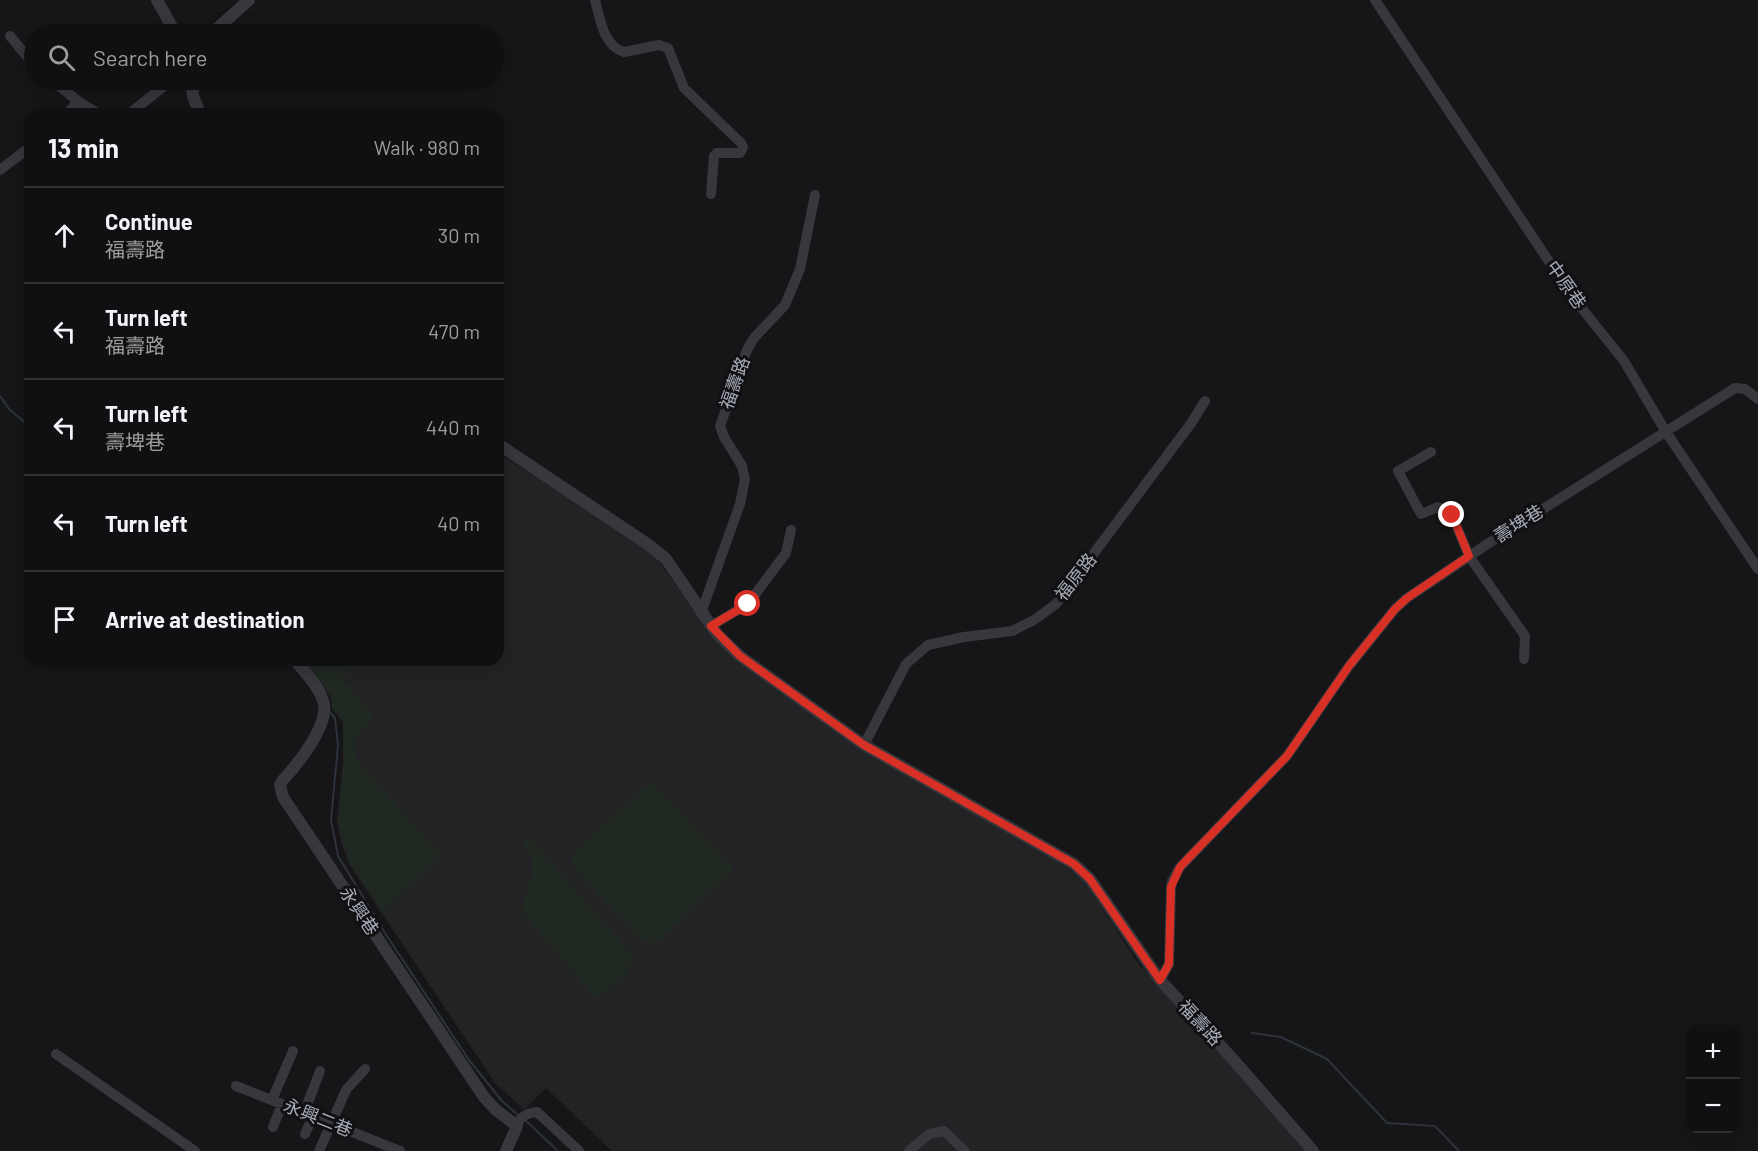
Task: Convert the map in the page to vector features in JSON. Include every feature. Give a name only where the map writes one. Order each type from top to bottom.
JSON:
[{"type":"street","points":[[157,0],[170,24]]},
{"type":"street","points":[[223,24],[249,0]]},
{"type":"street","points":[[595,0],[603,33],[619,51],[659,45],[668,48],[684,88],[741,143],[743,147],[740,153],[717,153],[714,156],[711,194]]},
{"type":"street","name":"中原巷","points":[[1375,0],[1572,296],[1624,361],[1666,432],[1758,569]]},
{"type":"street","points":[[10,36],[24,53]]},
{"type":"street","points":[[64,90],[89,108]]},
{"type":"street","points":[[137,108],[159,90]]},
{"type":"street","points":[[192,90],[198,108]]},
{"type":"street","points":[[72,108],[78,101]]},
{"type":"street","points":[[0,170],[24,152]]},
{"type":"street","name":"福壽路","points":[[701,613],[740,504],[745,479],[742,466],[720,426],[747,350],[754,338],[785,305],[800,268],[815,195]]},
{"type":"street","name":"壽埤巷","points":[[1160,980],[1169,964],[1171,887],[1180,867],[1287,756],[1349,666],[1395,609],[1407,598],[1469,556],[1735,388],[1745,389],[1758,399]]},
{"type":"street","name":"福原路","points":[[864,745],[906,664],[928,645],[964,637],[1012,632],[1056,604],[1192,422],[1205,401]]},
{"type":"street","name":"福壽路","points":[[504,448],[650,545],[666,559],[701,613],[740,656],[864,745],[1074,864],[1090,879],[1160,980],[1232,1057],[1313,1151]]},
{"type":"street","points":[[1431,452],[1398,471],[1421,514],[1438,507],[1452,515],[1469,556],[1525,636],[1524,659]]},
{"type":"street","points":[[711,626],[748,604],[786,553],[791,530]]},
{"type":"street","name":"永興巷","points":[[300,666],[318,690],[324,703],[324,714],[316,736],[280,785],[283,798],[478,1088],[496,1110],[520,1120]]},
{"type":"street","points":[[273,1127],[277,1102],[293,1051]]},
{"type":"street","points":[[56,1054],[195,1151]]},
{"type":"street","points":[[319,1151],[346,1090],[365,1069]]},
{"type":"street","points":[[305,1134],[320,1071]]},
{"type":"street","name":"永興二巷","points":[[236,1086],[400,1151]]},
{"type":"street","points":[[506,1151],[520,1120],[537,1112],[579,1151]]},
{"type":"street","points":[[909,1151],[929,1134],[944,1131],[965,1151]]},
{"type":"shaded area","points":[[504,457],[651,550],[707,629],[738,662],[870,753],[1063,864],[1079,877],[1090,889],[1137,962],[1264,1102],[1305,1151],[612,1151],[546,1088],[524,1110],[495,1083],[349,864],[337,823],[343,759],[343,722],[332,709],[331,698],[306,666],[504,666]]},
{"type":"shaded area","points":[[307,666],[354,666],[342,679],[375,717],[354,738],[358,762],[441,855],[383,911],[350,863],[338,823],[344,759],[343,721],[333,709],[333,697]]},
{"type":"shaded area","points":[[651,781],[734,869],[661,939],[651,943],[643,942],[574,868],[572,854]]},
{"type":"shaded area","points":[[527,835],[632,954],[632,961],[625,974],[597,999],[521,911],[532,871],[533,856],[521,841]]},
{"type":"waterway","points":[[0,396],[9,409],[24,422]]},
{"type":"waterway","points":[[329,711],[335,718],[338,745],[331,820],[338,856],[385,933],[469,1060],[502,1101],[518,1115]]},
{"type":"waterway","points":[[1252,1033],[1281,1037],[1327,1059],[1387,1123],[1435,1126],[1459,1151]]},
{"type":"waterway","points":[[525,1120],[558,1151]]},
{"type":"route","points":[[748,604],[711,626],[740,656],[864,745],[1074,864],[1090,879],[1160,980],[1169,964],[1171,887],[1180,867],[1287,756],[1349,666],[1395,609],[1407,598],[1469,556],[1452,515]]}]
